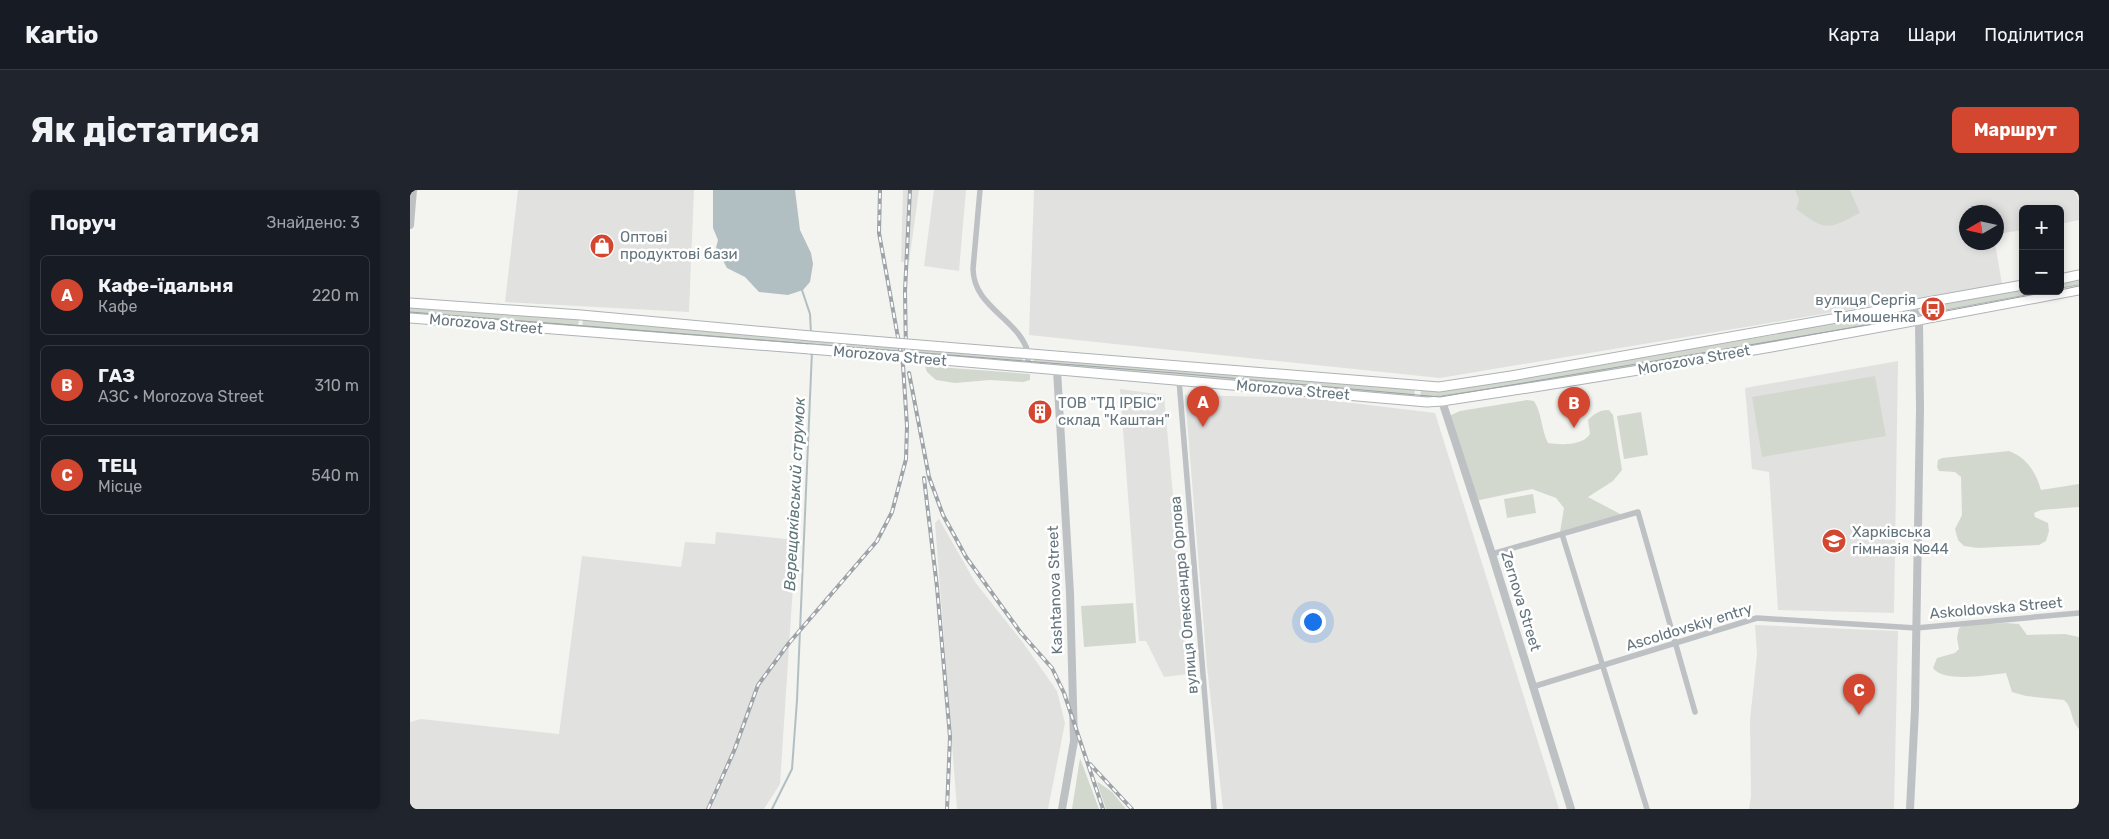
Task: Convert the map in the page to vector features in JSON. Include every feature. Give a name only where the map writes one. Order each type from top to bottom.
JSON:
[{"type":"main road","points":[[2064,278],[2079,275]]},
{"type":"main road","name":"Morozova Street","points":[[410,303],[580,315],[811,336],[1448,387],[2019,286]]},
{"type":"main road","name":"Morozova Street","points":[[410,318],[810,349],[1442,402],[1920,322],[2079,290]]},
{"type":"main road","points":[[1240,385],[1241,370]]},
{"type":"main road","points":[[1415,401],[1417,386]]},
{"type":"street","points":[[410,225],[413,190]]},
{"type":"street","points":[[980,190],[974,269],[976,286],[986,302],[1019,334],[1028,352],[1028,367]]},
{"type":"street","points":[[1910,809],[1915,718],[1920,322],[1912,306]]},
{"type":"street","name":"Kashtanova Street","points":[[1057,370],[1070,593],[1074,741],[1062,809]]},
{"type":"street","name":"вулиця Олександра Орлова","points":[[1179,380],[1214,809]]},
{"type":"street","name":"Zernova Street","points":[[1442,402],[1492,554],[1570,809]]},
{"type":"street","points":[[1492,554],[1638,512],[1695,712]]},
{"type":"street","points":[[1562,534],[1647,809]]},
{"type":"street","name":"Askoldovska Street","points":[[1916,628],[2079,612]]},
{"type":"street","name":"Ascoldovskiy entry","points":[[1532,687],[1758,618],[1916,628]]},
{"type":"shaded area","name":"Оптові продуктові бази","points":[[518,190],[694,190],[689,312],[505,302]]},
{"type":"shaded area","points":[[713,190],[795,190],[800,230],[811,253],[813,264],[810,282],[803,290],[788,295],[759,292],[745,277],[727,268],[716,248],[718,240],[713,228]]},
{"type":"shaded area","points":[[903,190],[919,190],[909,262],[901,262]]},
{"type":"shaded area","points":[[934,190],[966,190],[959,271],[924,266]]},
{"type":"shaded area","points":[[1034,190],[2074,190],[2079,200],[2079,220],[2064,223],[2064,205],[2019,205],[2019,231],[2004,233],[2004,205],[1959,205],[1959,250],[1996,250],[2002,284],[1440,378],[1029,335]]},
{"type":"shaded area","points":[[1795,190],[1850,190],[1860,213],[1834,225],[1821,225],[1796,209],[1799,200]]},
{"type":"shaded area","points":[[2079,280],[2079,288],[2064,291],[2064,282]]},
{"type":"shaded area","points":[[2019,291],[2019,295],[2042,295],[1938,315],[1936,306]]},
{"type":"shaded area","points":[[410,305],[579,319],[578,327],[410,315]]},
{"type":"shaded area","points":[[1902,313],[1903,322],[1447,399],[1420,399],[1421,390],[1449,390]]},
{"type":"shaded area","points":[[583,319],[1023,356],[1022,364],[582,329]]},
{"type":"shaded area","points":[[1034,357],[1239,373],[1238,382],[1033,364]]},
{"type":"shaded area","name":"Харківська гімназія №44","points":[[1898,361],[1894,613],[1778,610],[1769,472],[1752,469],[1745,388]]},
{"type":"shaded area","points":[[925,366],[1030,374],[1030,380],[1023,382],[990,380],[955,383],[936,380],[927,372]]},
{"type":"shaded area","points":[[1243,374],[1415,389],[1414,398],[1243,383]]},
{"type":"shaded area","points":[[1875,376],[1886,436],[1762,457],[1752,397]]},
{"type":"shaded area","points":[[1120,389],[1164,395],[1189,674],[1164,677],[1146,641],[1139,641]]},
{"type":"shaded area","points":[[1185,395],[1311,398],[1435,413],[1559,809],[1223,809],[1207,667]]},
{"type":"shaded area","points":[[1527,400],[1534,401],[1539,411],[1548,443],[1553,444],[1571,444],[1582,441],[1590,434],[1588,420],[1598,412],[1609,410],[1613,415],[1622,470],[1613,481],[1588,497],[1624,516],[1562,534],[1560,532],[1564,508],[1556,498],[1532,489],[1475,501],[1447,417],[1460,411]]},
{"type":"shaded area","points":[[1641,412],[1648,455],[1624,459],[1617,416]]},
{"type":"shaded area","points":[[2009,451],[2020,457],[2030,466],[2041,490],[2079,484],[2079,507],[2041,510],[2034,513],[2035,517],[2048,523],[2049,531],[2046,541],[2039,545],[1978,548],[1964,546],[1958,540],[1955,529],[1962,515],[1961,477],[1955,472],[1939,471],[1937,467],[1938,460]]},
{"type":"shaded area","points":[[1533,494],[1536,513],[1507,518],[1504,499]]},
{"type":"shaded area","points":[[939,519],[975,582],[1024,644],[1057,691],[1065,723],[1048,809],[957,809],[935,523]]},
{"type":"shaded area","points":[[716,532],[796,540],[780,784],[764,809],[410,809],[410,722],[421,719],[559,734],[582,556],[681,567],[685,542],[715,544]]},
{"type":"shaded area","points":[[1133,603],[1136,643],[1084,647],[1081,606]]},
{"type":"shaded area","points":[[2019,624],[2027,635],[2065,634],[2079,637],[2079,729],[2074,722],[2069,706],[2064,700],[2026,696],[2012,692],[2006,673],[1956,677],[1938,673],[1933,668],[1937,658],[1955,653],[1959,649],[1957,638],[1959,628],[1964,625]]},
{"type":"shaded area","points":[[1755,625],[1898,631],[1894,809],[1749,809],[1751,796],[1750,720],[1757,654]]},
{"type":"shaded area","points":[[1080,758],[1099,809],[1072,809]]},
{"type":"shaded area","points":[[1098,782],[1112,792],[1126,809],[1106,809]]},
{"type":"waterway","name":"Верещаківський струмок","points":[[802,290],[810,314],[811,334]]},
{"type":"waterway","name":"Верещаківський струмок","points":[[772,809],[792,769],[797,700],[812,351]]},
{"type":"tram line","points":[[2064,289],[2079,286]]},
{"type":"tram line","points":[[410,312],[1175,373],[1440,397],[1904,319],[2031,295]]},
{"type":"railway","points":[[708,809],[734,751],[758,685],[789,643],[877,541],[892,512],[906,459],[907,426],[903,365],[879,233],[880,190]]},
{"type":"railway","points":[[906,353],[905,291],[910,190]]},
{"type":"railway","points":[[909,373],[929,477],[943,515],[966,557],[1021,633],[1052,668],[1064,693],[1103,809]]},
{"type":"railway","points":[[924,478],[937,587],[950,737],[947,809]]},
{"type":"railway","points":[[1090,764],[1132,809]]},
{"type":"place","name":"Оптові продуктові бази","points":[[602,246]]},
{"type":"place","name":"вулиця Сергія Тимошенка","points":[[1933,309]]},
{"type":"place","name":"ТОВ \"ТД ІРБІС\" склад \"Каштан\"","points":[[1040,412]]},
{"type":"place","name":"Кафе-їдальня","points":[[1203,427]]},
{"type":"place","name":"ГАЗ","points":[[1574,428]]},
{"type":"place","name":"Харківська гімназія №44","points":[[1834,541]]},
{"type":"place","name":"ТЕЦ","points":[[1859,715]]}]
